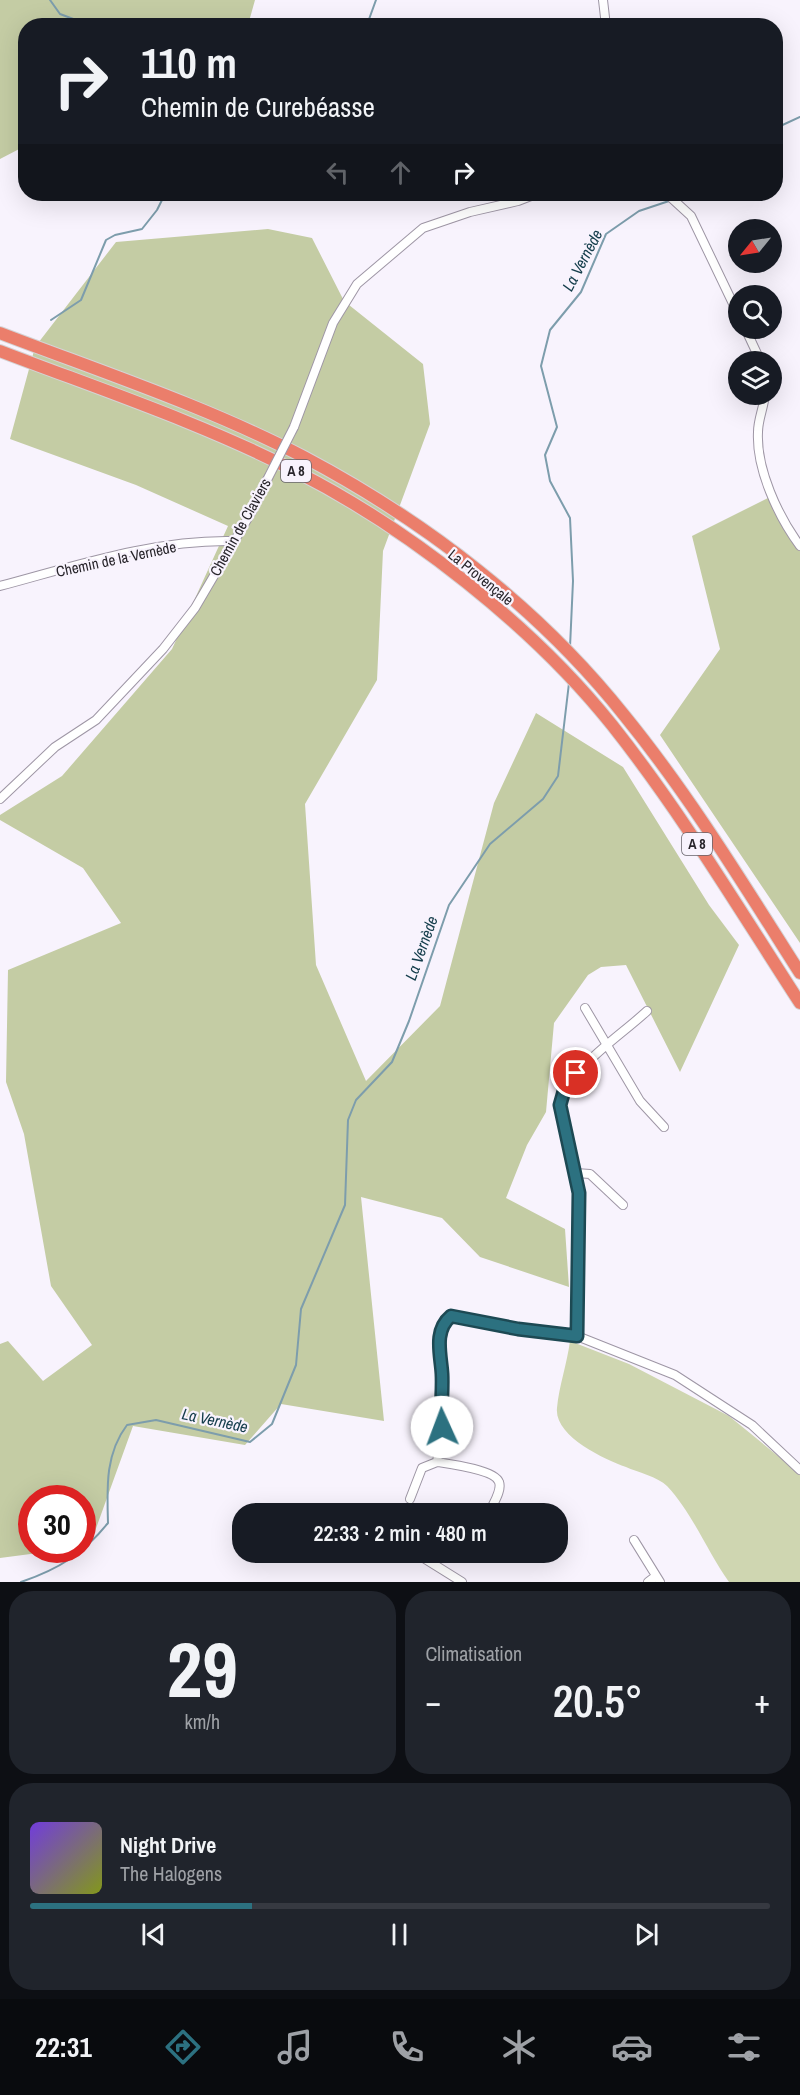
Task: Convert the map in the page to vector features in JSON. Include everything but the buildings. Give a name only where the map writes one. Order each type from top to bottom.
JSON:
[{"type":"highway","name":"La Provençale","points":[[0,333],[209,414],[304,457],[395,511],[443,544],[493,583],[553,637],[623,712],[670,773],[800,973]]},
{"type":"highway","name":"La Provençale","points":[[0,351],[201,429],[298,472],[387,526],[439,562],[522,630],[610,722],[655,782],[800,1003]]},
{"type":"street","points":[[603,0],[605,18]]},
{"type":"street","name":"Chemin de Claviers","points":[[0,799],[54,747],[96,720],[163,649],[195,608],[234,541],[294,427],[333,323],[357,284],[423,228],[470,212],[518,201]]},
{"type":"street","points":[[677,201],[691,216],[728,293]]},
{"type":"street","points":[[764,405],[758,430],[759,451],[777,510],[800,546]]},
{"type":"street","name":"Chemin de la Vernède","points":[[0,586],[95,560],[158,548],[212,541],[234,541]]},
{"type":"street","points":[[585,1008],[599,1036],[609,1046],[640,1101],[664,1127]]},
{"type":"street","points":[[577,1336],[579,1229],[576,1173],[560,1119],[560,1105],[569,1082],[647,1011]]},
{"type":"street","points":[[576,1173],[590,1174],[623,1205]]},
{"type":"street","points":[[437,1461],[442,1427],[442,1375],[438,1352],[441,1329],[451,1316],[518,1329],[577,1336],[675,1375],[752,1425],[800,1470]]},
{"type":"street","points":[[410,1499],[422,1468],[437,1461],[493,1474],[499,1482],[500,1490],[494,1503]]},
{"type":"street","points":[[634,1540],[658,1579],[648,1582]]},
{"type":"street","points":[[432,1563],[462,1582]]},
{"type":"green space","points":[[0,0],[255,0],[250,18],[18,18],[18,150],[0,159]]},
{"type":"green space","points":[[268,229],[312,238],[344,301],[423,364],[430,424],[383,551],[377,680],[305,804],[316,965],[366,1081],[440,1006],[494,803],[536,713],[623,767],[709,905],[739,945],[680,1072],[626,965],[601,967],[588,975],[554,1023],[546,1112],[527,1145],[506,1198],[565,1229],[569,1287],[480,1257],[442,1218],[361,1197],[384,1421],[281,1404],[245,1445],[133,1426],[96,1528],[96,1485],[18,1485],[18,1556],[0,1558],[0,1344],[8,1341],[43,1381],[92,1345],[51,1286],[24,1134],[6,1082],[8,970],[121,923],[83,868],[0,820],[0,815],[62,776],[172,649],[228,526],[136,485],[10,439],[35,347],[116,242]]},
{"type":"green space","points":[[770,497],[800,545],[800,943],[660,735],[720,649],[692,536]]},
{"type":"green space","points":[[570,1341],[629,1364],[729,1416],[800,1474],[800,1582],[729,1582],[685,1508],[667,1486],[653,1477],[594,1452],[582,1445],[563,1428],[558,1418],[557,1408]]},
{"type":"waterway","points":[[50,0],[60,14],[71,18]]},
{"type":"waterway","points":[[369,18],[376,0]]},
{"type":"waterway","name":"La Vernède","points":[[783,125],[800,117]]},
{"type":"waterway","points":[[51,320],[81,300],[106,240],[115,235],[142,229],[162,201]]},
{"type":"waterway","name":"La Vernède","points":[[570,647],[573,581],[570,518],[550,481],[545,455],[557,427],[541,366],[550,330],[581,292],[606,234],[639,211],[669,201]]},
{"type":"waterway","name":"La Vernède","points":[[21,1582],[59,1566],[80,1552],[108,1523],[108,1484],[111,1460],[127,1425],[156,1420],[250,1442],[272,1424],[296,1365],[301,1309],[345,1205],[348,1120],[356,1100],[392,1062],[409,1021],[449,905],[490,844],[543,799],[558,776],[569,683]]},
{"type":"route","points":[[442,1427],[440,1406],[442,1375],[438,1352],[441,1329],[451,1316],[518,1329],[564,1332],[577,1336],[579,1193],[576,1173],[560,1119],[560,1105],[564,1091],[576,1073]]}]
